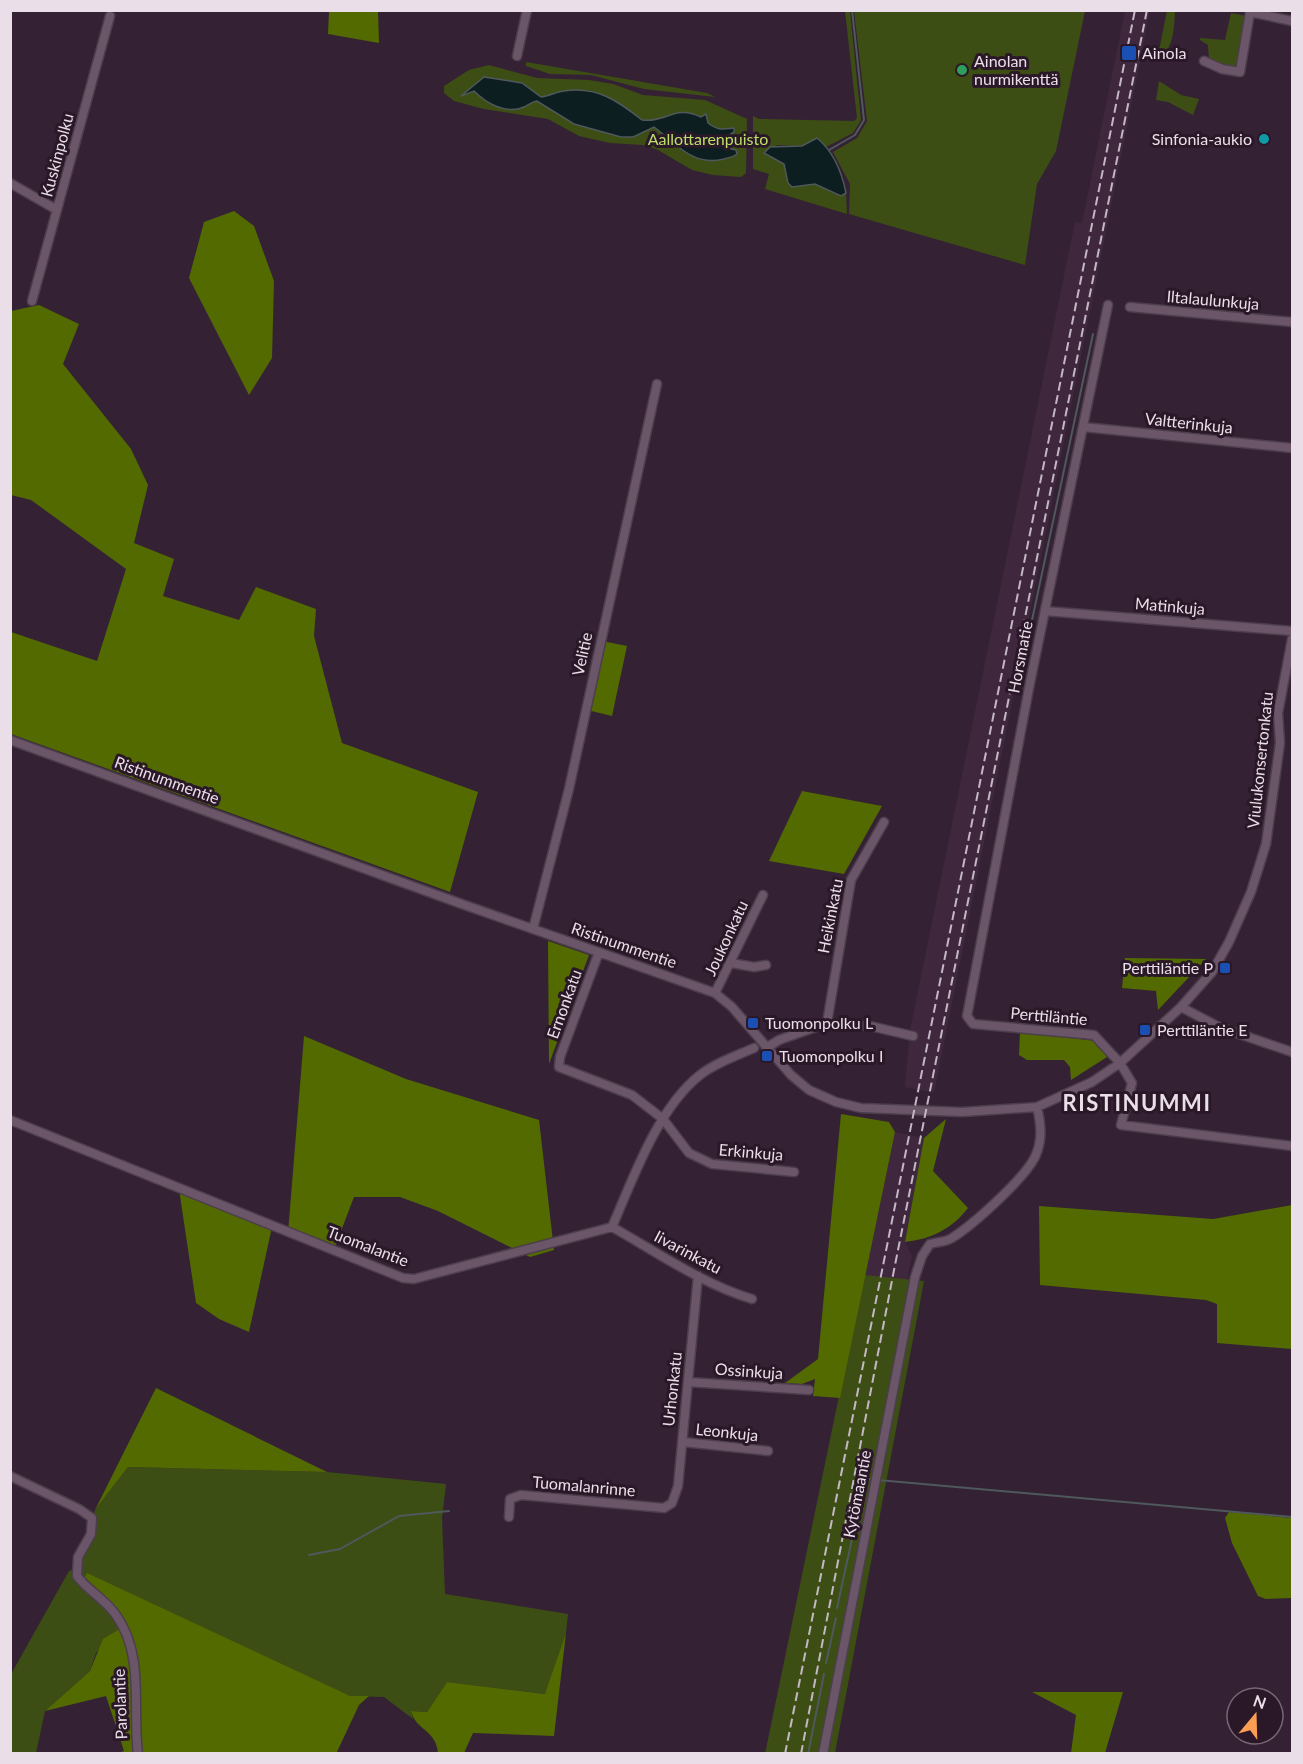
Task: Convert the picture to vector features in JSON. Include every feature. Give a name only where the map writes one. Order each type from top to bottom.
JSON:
[{"type":"street","points":[[517,56],[527,10]]},
{"type":"street","points":[[1204,61],[1221,69],[1240,72],[1250,12],[1293,21]]},
{"type":"street","name":"Kuskinpolku","points":[[32,301],[110,16]]},
{"type":"street","points":[[10,183],[57,210]]},
{"type":"street","name":"Horsmatie","points":[[967,1016],[1045,611],[1108,305]]},
{"type":"street","name":"Iltalaulunkuja","points":[[1130,307],[1293,322]]},
{"type":"street","name":"Velitie","points":[[533,929],[569,789],[657,384]]},
{"type":"street","name":"Valtterinkuja","points":[[1083,427],[1293,448]]},
{"type":"street","name":"Matinkuja","points":[[1045,611],[1293,631]]},
{"type":"street","name":"Viulukonsertonkatu","points":[[1181,1007],[1212,972],[1229,942],[1251,892],[1266,844],[1280,743],[1280,699],[1293,639]]},
{"type":"street","name":"Ristinummentie","points":[[10,740],[715,993],[732,1007],[766,1048],[809,1090],[836,1102],[861,1108],[962,1112],[1036,1107],[1092,1082],[1120,1063],[1181,1007]]},
{"type":"street","name":"Heikinkatu","points":[[827,1023],[851,880],[864,852],[884,822]]},
{"type":"street","name":"Joukonkatu","points":[[715,993],[763,895]]},
{"type":"street","name":"Ernonkatu","points":[[559,1066],[560,1057],[599,952]]},
{"type":"street","points":[[731,963],[754,967],[766,964]]},
{"type":"street","points":[[1181,1007],[1219,1027],[1293,1052]]},
{"type":"street","name":"Perttiläntie","points":[[967,1016],[973,1024],[1094,1035],[1120,1063]]},
{"type":"street","points":[[766,1048],[778,1040],[827,1023],[870,1026],[913,1036]]},
{"type":"street","points":[[612,1227],[663,1119],[699,1075],[754,1048]]},
{"type":"street","points":[[1120,1063],[1132,1083],[1121,1125],[1293,1146]]},
{"type":"street","name":"Erkinkuja","points":[[559,1066],[632,1095],[663,1119],[689,1153],[712,1164],[794,1172]]},
{"type":"street","name":"Kytömaantie","points":[[823,1754],[915,1277],[922,1256],[930,1244],[954,1236],[1022,1176],[1035,1156],[1040,1142],[1041,1127],[1036,1107]]},
{"type":"street","name":"Tuomalantie","points":[[10,1120],[403,1278],[425,1276],[612,1227]]},
{"type":"street","name":"Iivarinkatu","points":[[612,1227],[698,1276],[752,1299]]},
{"type":"street","name":"Urhonkatu","points":[[672,1503],[677,1494],[683,1442],[698,1276]]},
{"type":"street","name":"Ossinkuja","points":[[688,1382],[809,1390]]},
{"type":"street","name":"Leonkuja","points":[[683,1442],[768,1451]]},
{"type":"street","name":"Parolantie","points":[[10,1476],[79,1509],[92,1518],[91,1534],[78,1557],[77,1576],[108,1604],[130,1640],[135,1670],[138,1754]]},
{"type":"street","name":"Tuomalanrinne","points":[[509,1517],[510,1499],[521,1495],[664,1508],[672,1503]]},
{"type":"shaded area","points":[[1125,11],[1150,11],[934,1093],[905,1087],[910,1030],[1075,222],[1082,223]]},
{"type":"shaded area","points":[[484,77],[522,83],[541,97],[576,90],[597,93],[615,101],[642,120],[658,119],[684,112],[701,117],[706,114],[708,123],[715,127],[734,128],[734,132],[720,141],[723,147],[736,150],[737,154],[713,161],[703,160],[685,152],[654,127],[633,137],[621,137],[574,124],[537,101],[510,110],[484,100],[474,91],[461,96]]},
{"type":"shaded area","points":[[817,138],[833,156],[840,170],[846,193],[841,196],[815,184],[792,187],[788,183],[784,164],[764,153],[770,147],[802,146]]},
{"type":"shaded area","points":[[895,1132],[924,1138],[905,1242],[912,1256],[813,1753],[765,1754]]},
{"type":"green space","points":[[329,11],[378,11],[379,43],[328,34]]},
{"type":"green space","points":[[845,11],[850,11],[861,120],[853,133],[826,147],[817,138],[802,146],[777,145],[766,155],[784,163],[788,183],[815,184],[841,196],[846,193],[847,214],[765,189],[769,174],[753,169],[753,116],[759,119],[854,121],[857,118]]},
{"type":"green space","points":[[854,11],[1085,11],[1056,151],[1037,184],[1025,265],[849,214],[850,184],[833,152],[857,138],[867,121]]},
{"type":"green space","points":[[1167,11],[1175,11],[1172,38],[1167,51],[1157,60]]},
{"type":"green space","points":[[1231,13],[1246,16],[1238,68],[1209,60],[1208,45],[1200,40],[1200,38],[1225,40]]},
{"type":"green space","points":[[526,62],[707,93],[715,97],[644,89],[591,75],[550,74],[526,66]]},
{"type":"green space","name":"Aallottarenpuisto","points":[[489,65],[537,78],[589,80],[613,84],[643,95],[705,100],[747,119],[746,173],[741,177],[713,175],[692,170],[658,150],[643,145],[610,143],[579,136],[548,119],[484,109],[454,101],[444,93],[444,86],[469,70]]},
{"type":"green space","points":[[1159,81],[1181,95],[1199,99],[1193,115],[1168,102],[1156,100]]},
{"type":"green space","points":[[234,211],[254,226],[274,281],[272,358],[249,395],[189,278],[204,222]]},
{"type":"green space","points":[[39,305],[79,324],[63,364],[131,449],[148,485],[134,543],[174,559],[163,596],[239,620],[256,587],[316,609],[314,636],[342,743],[478,792],[450,892],[11,734],[11,632],[97,661],[126,569],[31,500],[11,495],[11,311]]},
{"type":"green space","points":[[602,641],[627,646],[612,716],[587,710]]},
{"type":"green space","points":[[802,791],[882,806],[844,874],[769,861]]},
{"type":"green space","points":[[548,941],[589,955],[549,1064]]},
{"type":"green space","points":[[1125,958],[1206,959],[1158,1010],[1156,991],[1122,988]]},
{"type":"green space","points":[[1020,1032],[1096,1041],[1107,1057],[1071,1080],[1070,1067],[1064,1060],[1027,1060],[1019,1055]]},
{"type":"green space","points":[[304,1036],[406,1079],[539,1120],[554,1250],[530,1257],[438,1211],[400,1197],[354,1197],[333,1252],[288,1233]]},
{"type":"green space","points":[[841,1114],[889,1122],[895,1132],[840,1398],[813,1396],[815,1379],[802,1384],[785,1383],[818,1359]]},
{"type":"green space","points":[[946,1119],[933,1171],[968,1208],[955,1222],[940,1232],[905,1242],[924,1138]]},
{"type":"green space","points":[[179,1189],[272,1227],[249,1332],[219,1319],[196,1303]]},
{"type":"green space","points":[[1292,1205],[1292,1349],[1217,1343],[1217,1304],[1206,1300],[1040,1285],[1039,1206],[1213,1219]]},
{"type":"green space","points":[[864,1275],[924,1281],[835,1753],[765,1754]]},
{"type":"green space","points":[[156,1388],[327,1472],[128,1467],[95,1510]]},
{"type":"green space","points":[[128,1467],[327,1472],[446,1484],[442,1518],[445,1594],[568,1614],[566,1633],[546,1694],[447,1682],[427,1712],[411,1711],[413,1719],[384,1697],[350,1696],[108,1604],[118,1630],[96,1653],[90,1671],[45,1711],[36,1753],[11,1753],[10,1676],[69,1571],[77,1568],[95,1510]]},
{"type":"green space","points":[[1229,1512],[1292,1518],[1292,1598],[1266,1599],[1258,1596],[1232,1543],[1225,1518]]},
{"type":"green space","points":[[87,1573],[350,1696],[369,1696],[359,1705],[336,1754],[118,1753],[124,1751],[106,1696],[45,1711],[90,1671],[103,1639],[118,1630],[108,1604],[82,1583]]},
{"type":"green space","points":[[566,1633],[554,1736],[473,1733],[464,1753],[438,1753],[434,1739],[417,1723],[411,1711],[427,1712],[447,1682],[545,1694]]},
{"type":"green space","points":[[1032,1692],[1123,1692],[1105,1753],[1071,1753],[1076,1715]]},
{"type":"waterway","points":[[829,150],[855,135],[864,120],[852,10]]},
{"type":"waterway","points":[[1025,653],[1093,334]]},
{"type":"waterway","points":[[837,1608],[865,1479],[872,1479]]},
{"type":"waterway","points":[[878,1480],[1292,1517]]},
{"type":"waterway","points":[[309,1555],[340,1549],[399,1516],[449,1511]]},
{"type":"waterway","points":[[826,1663],[836,1618]]},
{"type":"waterway","points":[[808,1754],[824,1674]]},
{"type":"railway","points":[[785,1754],[1135,10]]},
{"type":"railway","points":[[801,1754],[894,1270],[1147,10]]},
{"type":"place","name":"Ainola","points":[[1129,53]]},
{"type":"place","name":"Ainolan nurmikenttä","points":[[962,70]]},
{"type":"place","name":"Sinfonia-aukio","points":[[1264,139]]},
{"type":"place","name":"Perttiläntie P","points":[[1225,968]]},
{"type":"place","name":"Tuomonpolku L","points":[[753,1023]]},
{"type":"place","name":"Perttiläntie E","points":[[1145,1030]]},
{"type":"place","name":"Tuomonpolku I","points":[[767,1056]]},
{"type":"district","name":"RISTINUMMI","points":[[1137,1103]]}]
